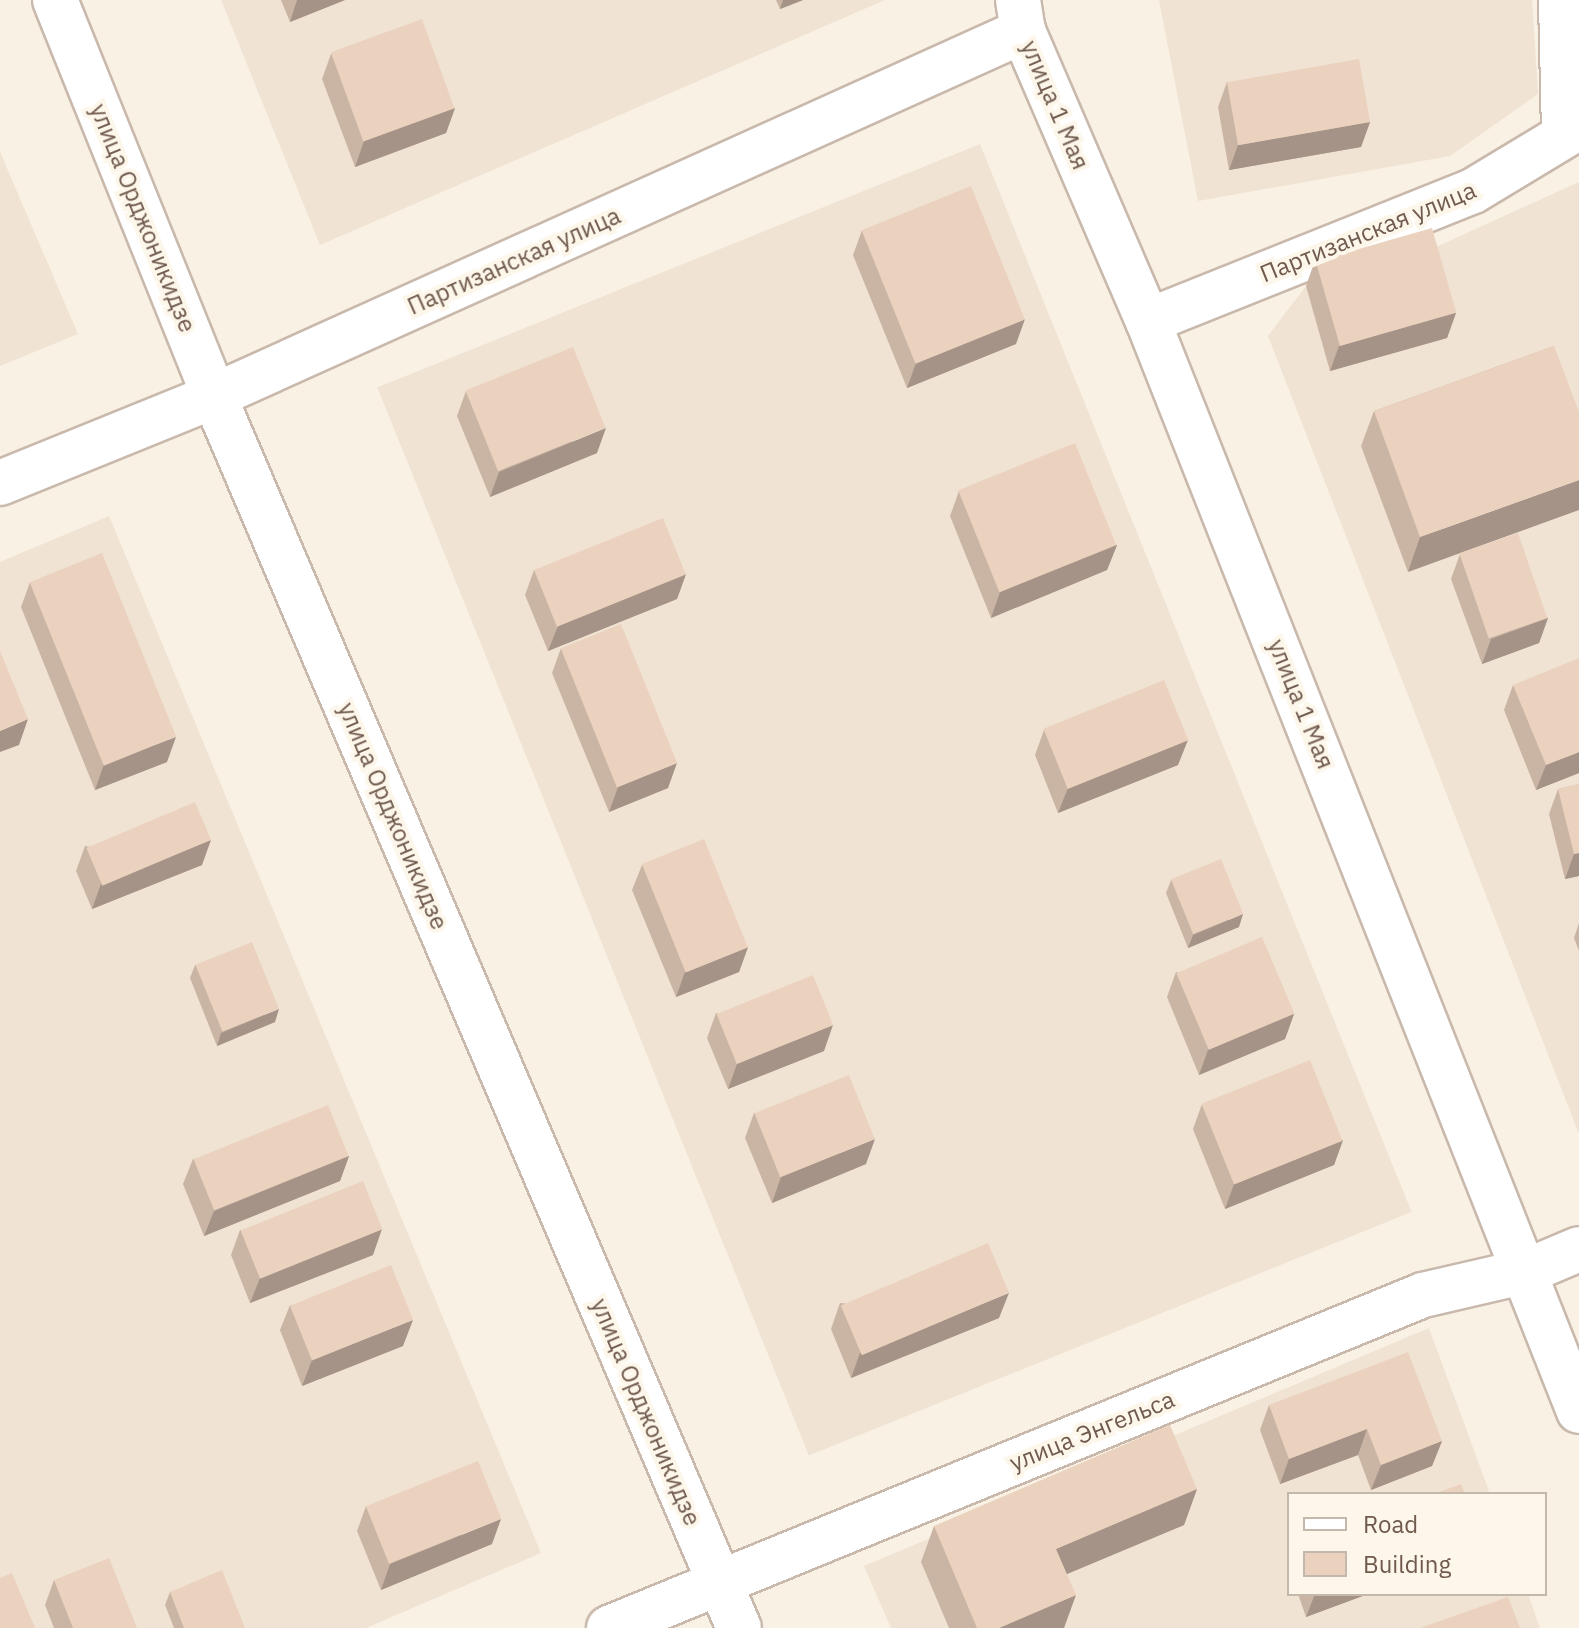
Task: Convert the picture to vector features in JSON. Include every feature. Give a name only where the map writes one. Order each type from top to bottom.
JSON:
[{"type":"street","name":"улица Орджоникидзе","points":[[55,0],[214,396],[739,1628]]},
{"type":"street","points":[[1561,0],[1572,129]]},
{"type":"street","name":"Партизанская улица","points":[[0,483],[214,396],[1021,15]]},
{"type":"street","name":"улица 1 Мая","points":[[1021,15],[1148,321],[1527,1271],[1579,1411]]},
{"type":"street","name":"Партизанская улица","points":[[1148,321],[1473,191],[1572,129]]},
{"type":"street","name":"улица Энгельса","points":[[609,1628],[1423,1295],[1527,1271],[1579,1249]]},
{"type":"shaded area","points":[[221,0],[885,0],[320,245]]},
{"type":"shaded area","points":[[1159,0],[1532,0],[1538,94],[1450,156],[1198,201]]},
{"type":"shaded area","points":[[980,144],[1412,1212],[809,1456],[377,387]]},
{"type":"shaded area","points":[[0,152],[78,334],[0,366]]},
{"type":"shaded area","points":[[1579,182],[1579,1134],[1268,336],[1306,286],[1423,253]]},
{"type":"shaded area","points":[[109,516],[541,1553],[366,1628],[0,1628],[0,562]]},
{"type":"shaded area","points":[[1429,1328],[1489,1492],[1287,1492],[1287,1596],[1529,1596],[1540,1628],[891,1628],[864,1566]]},
{"type":"building","points":[[422,19],[454,108],[363,141],[331,52]]},
{"type":"building","points":[[1359,59],[1370,122],[1238,145],[1227,82]]},
{"type":"building","points":[[971,186],[1025,320],[916,364],[862,230]]},
{"type":"building","points":[[1432,228],[1456,313],[1340,346],[1316,261]]},
{"type":"building","points":[[1554,346],[1579,412],[1579,480],[1420,537],[1374,411]]},
{"type":"building","points":[[573,347],[606,428],[498,471],[465,390]]},
{"type":"building","points":[[1075,443],[1116,545],[999,592],[958,490]]},
{"type":"building","points":[[663,518],[686,575],[557,627],[534,570]]},
{"type":"building","points":[[1518,533],[1547,618],[1489,638],[1459,553]]},
{"type":"building","points":[[102,553],[176,737],[104,766],[30,582]]},
{"type":"building","points":[[621,624],[677,763],[617,787],[561,648]]},
{"type":"building","points":[[0,651],[28,719],[0,731]]},
{"type":"building","points":[[1579,658],[1579,752],[1546,765],[1513,685]]},
{"type":"building","points":[[1164,680],[1188,740],[1068,789],[1043,729]]},
{"type":"building","points":[[1579,784],[1579,853],[1574,854],[1558,789]]},
{"type":"building","points":[[195,802],[211,840],[102,886],[86,848]]},
{"type":"building","points":[[704,839],[748,947],[686,973],[642,864]]},
{"type":"building","points":[[1221,859],[1243,914],[1193,934],[1171,879]]},
{"type":"building","points":[[1262,937],[1294,1013],[1209,1050],[1176,973]]},
{"type":"building","points":[[252,942],[279,1009],[222,1032],[195,965]]},
{"type":"building","points":[[813,975],[833,1025],[737,1064],[717,1014]]},
{"type":"building","points":[[1310,1060],[1343,1141],[1234,1184],[1202,1104]]},
{"type":"building","points":[[849,1075],[875,1139],[780,1177],[754,1113]]},
{"type":"building","points":[[328,1105],[349,1156],[214,1210],[194,1159]]},
{"type":"building","points":[[363,1181],[382,1229],[260,1279],[241,1230]]},
{"type":"building","points":[[988,1243],[1009,1293],[862,1355],[841,1306]]},
{"type":"building","points":[[391,1265],[413,1320],[312,1361],[290,1306]]},
{"type":"building","points":[[1408,1352],[1442,1441],[1381,1465],[1367,1429],[1289,1459],[1269,1405]]},
{"type":"building","points":[[1170,1425],[1197,1489],[1056,1549],[1076,1595],[999,1628],[977,1628],[934,1526]]},
{"type":"building","points":[[478,1461],[501,1518],[389,1564],[366,1506]]},
{"type":"building","points":[[1461,1484],[1464,1492],[1439,1492]]},
{"type":"building","points":[[109,1558],[137,1628],[73,1628],[54,1580]]},
{"type":"building","points":[[222,1570],[245,1628],[184,1628],[170,1592]]},
{"type":"building","points":[[12,1573],[35,1628],[0,1628],[0,1578]]},
{"type":"building","points":[[1508,1597],[1520,1628],[1420,1628]]}]
